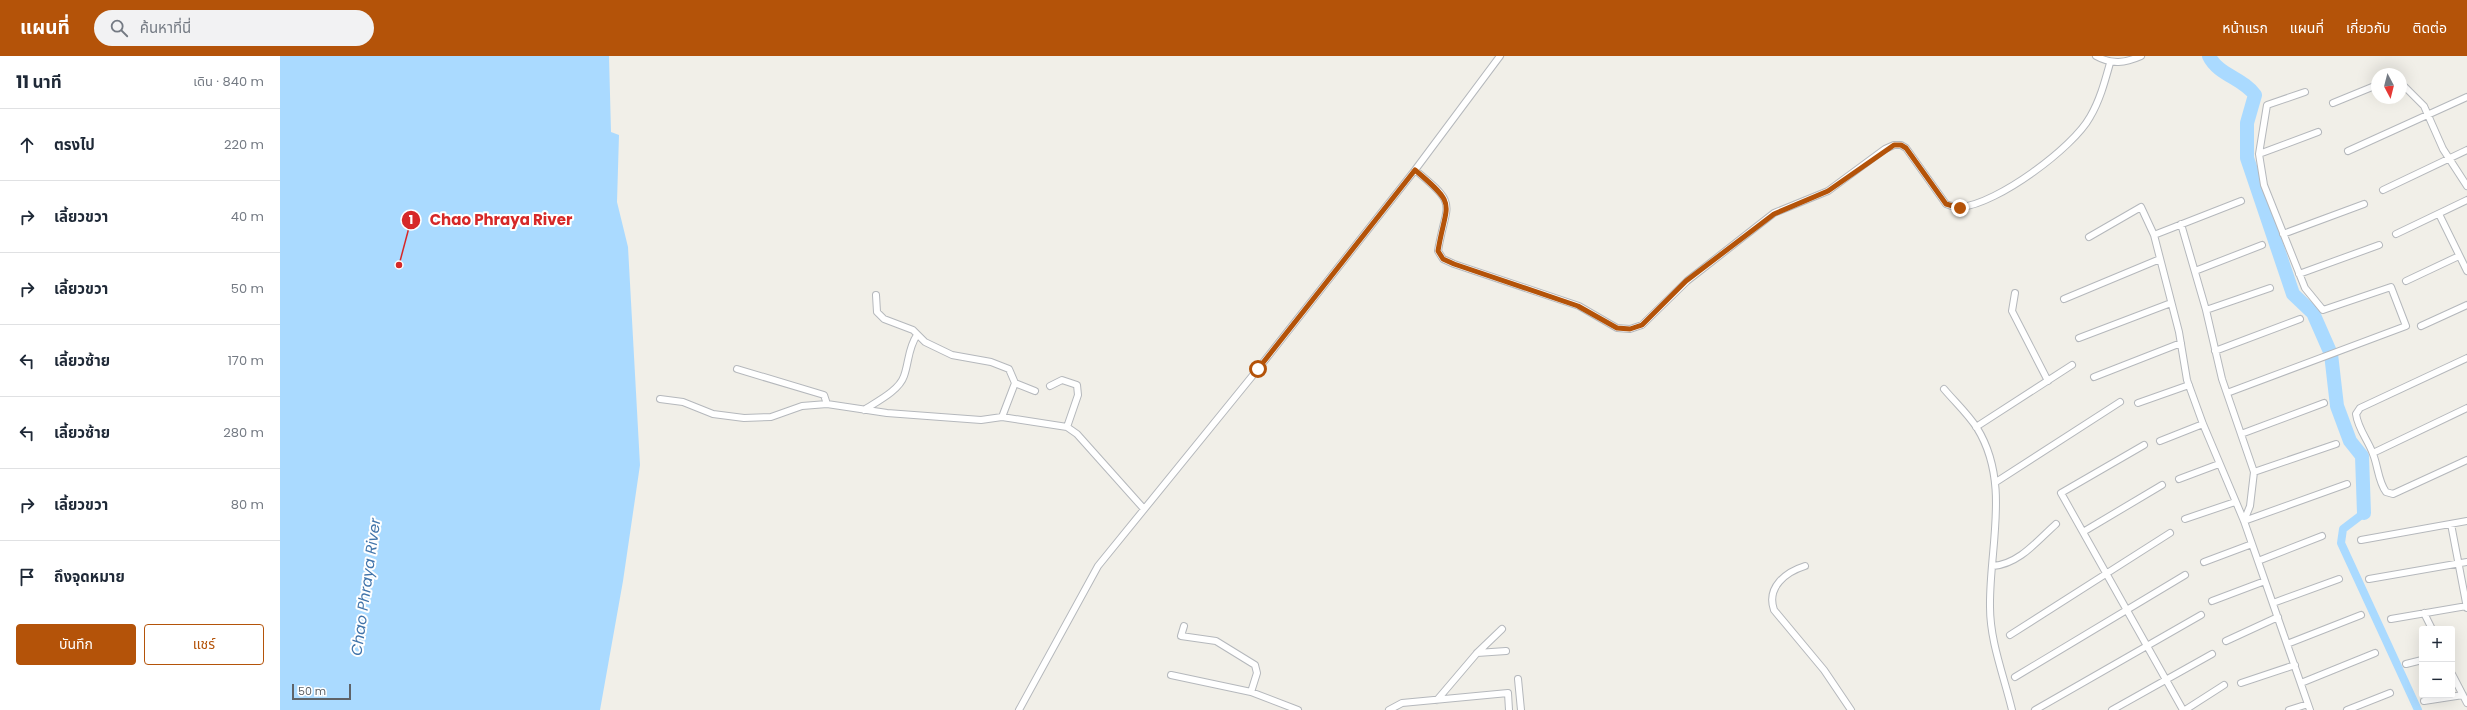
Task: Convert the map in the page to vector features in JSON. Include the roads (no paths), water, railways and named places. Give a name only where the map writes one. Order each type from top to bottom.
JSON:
[{"type":"street","points":[[1019,710],[1098,566],[1258,369],[1415,170],[1500,56]]},
{"type":"street","points":[[2096,56],[2110,63],[2121,62],[2141,56]]},
{"type":"street","points":[[1415,170],[1441,193],[1447,204],[1447,214],[1438,251],[1443,259],[1473,272],[1578,306],[1617,328],[1630,329],[1642,325],[1686,281],[1774,214],[1828,191],[1894,145],[1901,145],[1906,148],[1946,204],[1960,208],[1993,198],[2029,174],[2076,135],[2090,118],[2100,95],[2110,63]]},
{"type":"street","points":[[2333,103],[2371,87]]},
{"type":"street","points":[[2407,88],[2416,96],[2429,115],[2448,158],[2467,186]]},
{"type":"street","points":[[2227,393],[2406,326],[2391,288],[2323,310],[2305,288],[2264,185],[2259,154],[2267,105],[2305,92]]},
{"type":"street","points":[[2348,151],[2467,97]]},
{"type":"street","points":[[2259,154],[2318,132]]},
{"type":"street","points":[[2383,190],[2467,150]]},
{"type":"street","points":[[2396,234],[2467,200]]},
{"type":"street","points":[[2154,235],[2241,201]]},
{"type":"street","points":[[2283,234],[2364,204]]},
{"type":"street","points":[[2089,237],[2141,207],[2154,235],[2181,342],[2189,385],[2219,464],[2244,521],[2309,707],[2289,710]]},
{"type":"street","points":[[2439,214],[2467,271]]},
{"type":"street","points":[[2181,224],[2206,310],[2227,393],[2254,472],[2250,506],[2244,521]]},
{"type":"street","points":[[2195,271],[2262,245]]},
{"type":"street","points":[[2299,274],[2379,245]]},
{"type":"street","points":[[2406,281],[2460,256]]},
{"type":"street","points":[[2064,299],[2160,259]]},
{"type":"street","points":[[2206,310],[2270,288]]},
{"type":"street","points":[[2015,293],[2012,312],[2048,381]]},
{"type":"street","points":[[876,294],[877,312],[884,319],[913,330],[917,335],[952,355],[991,362],[1009,369],[1015,383],[1002,417]]},
{"type":"street","points":[[2079,338],[2171,303]]},
{"type":"street","points":[[2421,326],[2467,305]]},
{"type":"street","points":[[2216,351],[2300,320]]},
{"type":"street","points":[[864,410],[887,394],[902,380],[910,347],[917,335]]},
{"type":"street","points":[[2094,377],[2181,342]]},
{"type":"street","points":[[2467,358],[2360,408],[2356,414],[2357,423],[2373,453],[2382,487],[2386,492],[2392,494],[2467,460]]},
{"type":"street","points":[[1976,428],[2072,365]]},
{"type":"street","points":[[737,369],[824,396],[827,404]]},
{"type":"street","points":[[1050,386],[1062,380],[1077,384],[1078,395],[1067,427]]},
{"type":"street","points":[[1015,383],[1035,391]]},
{"type":"street","points":[[2138,403],[2189,385]]},
{"type":"street","points":[[1944,389],[1976,428],[1989,455],[1996,482],[1990,607],[1992,634],[2012,710]]},
{"type":"street","points":[[660,399],[683,402],[713,414],[744,418],[772,417],[802,406],[827,404],[864,410],[981,420],[1002,417],[1067,427],[1077,434],[1144,509]]},
{"type":"street","points":[[1996,482],[2120,402]]},
{"type":"street","points":[[2241,434],[2324,403]]},
{"type":"street","points":[[2373,453],[2467,408]]},
{"type":"street","points":[[2160,441],[2203,424]]},
{"type":"street","points":[[2254,472],[2336,444]]},
{"type":"street","points":[[2144,445],[2061,493],[2165,680],[2184,710],[2224,685]]},
{"type":"street","points":[[2179,479],[2219,464]]},
{"type":"street","points":[[2244,521],[2346,484]]},
{"type":"street","points":[[2083,532],[2162,486]]},
{"type":"street","points":[[2185,519],[2235,502]]},
{"type":"street","points":[[2362,540],[2467,521]]},
{"type":"street","points":[[1993,566],[2004,565],[2016,559],[2056,524]]},
{"type":"street","points":[[2391,619],[2467,607],[2451,524]]},
{"type":"street","points":[[2010,634],[2170,532]]},
{"type":"street","points":[[2258,561],[2322,536]]},
{"type":"street","points":[[2204,562],[2252,544]]},
{"type":"street","points":[[2369,579],[2467,562]]},
{"type":"street","points":[[1806,566],[1793,570],[1776,585],[1771,601],[1774,610],[1824,670],[1851,710]]},
{"type":"street","points":[[2015,676],[2185,575]]},
{"type":"street","points":[[2273,603],[2340,579]]},
{"type":"street","points":[[2212,601],[2265,581]]},
{"type":"street","points":[[2424,613],[2430,626]]},
{"type":"street","points":[[2035,710],[2201,615]]},
{"type":"street","points":[[2287,644],[2361,615]]},
{"type":"street","points":[[2226,640],[2278,618]]},
{"type":"street","points":[[1184,626],[1181,636],[1216,641],[1255,665],[1257,673],[1251,692]]},
{"type":"street","points":[[1437,700],[1477,653],[1502,629]]},
{"type":"street","points":[[1477,653],[1506,651]]},
{"type":"street","points":[[2301,683],[2375,653]]},
{"type":"street","points":[[2112,710],[2212,654]]},
{"type":"street","points":[[2406,664],[2419,661]]},
{"type":"street","points":[[2241,683],[2295,665]]},
{"type":"street","points":[[1170,675],[1251,692],[1298,710]]},
{"type":"street","points":[[1518,679],[1521,710]]},
{"type":"street","points":[[2455,680],[2467,703]]},
{"type":"street","points":[[1388,710],[1402,703],[1508,693],[1509,710]]},
{"type":"street","points":[[2346,710],[2390,693]]},
{"type":"street","points":[[2424,701],[2463,695]]},
{"type":"water","points":[[280,56],[609,56],[611,132],[619,135],[617,202],[628,247],[640,465],[623,581],[600,710],[280,710]]},
{"type":"waterway","points":[[2209,56],[2218,68],[2244,84],[2255,95],[2247,123],[2247,158],[2293,294],[2313,313],[2331,354],[2337,406],[2350,441],[2362,456],[2364,513]]},
{"type":"waterway","points":[[2364,513],[2343,529],[2341,543],[2418,710]]},
{"type":"place","name":"Chao Phraya River","points":[[399,265]]}]
